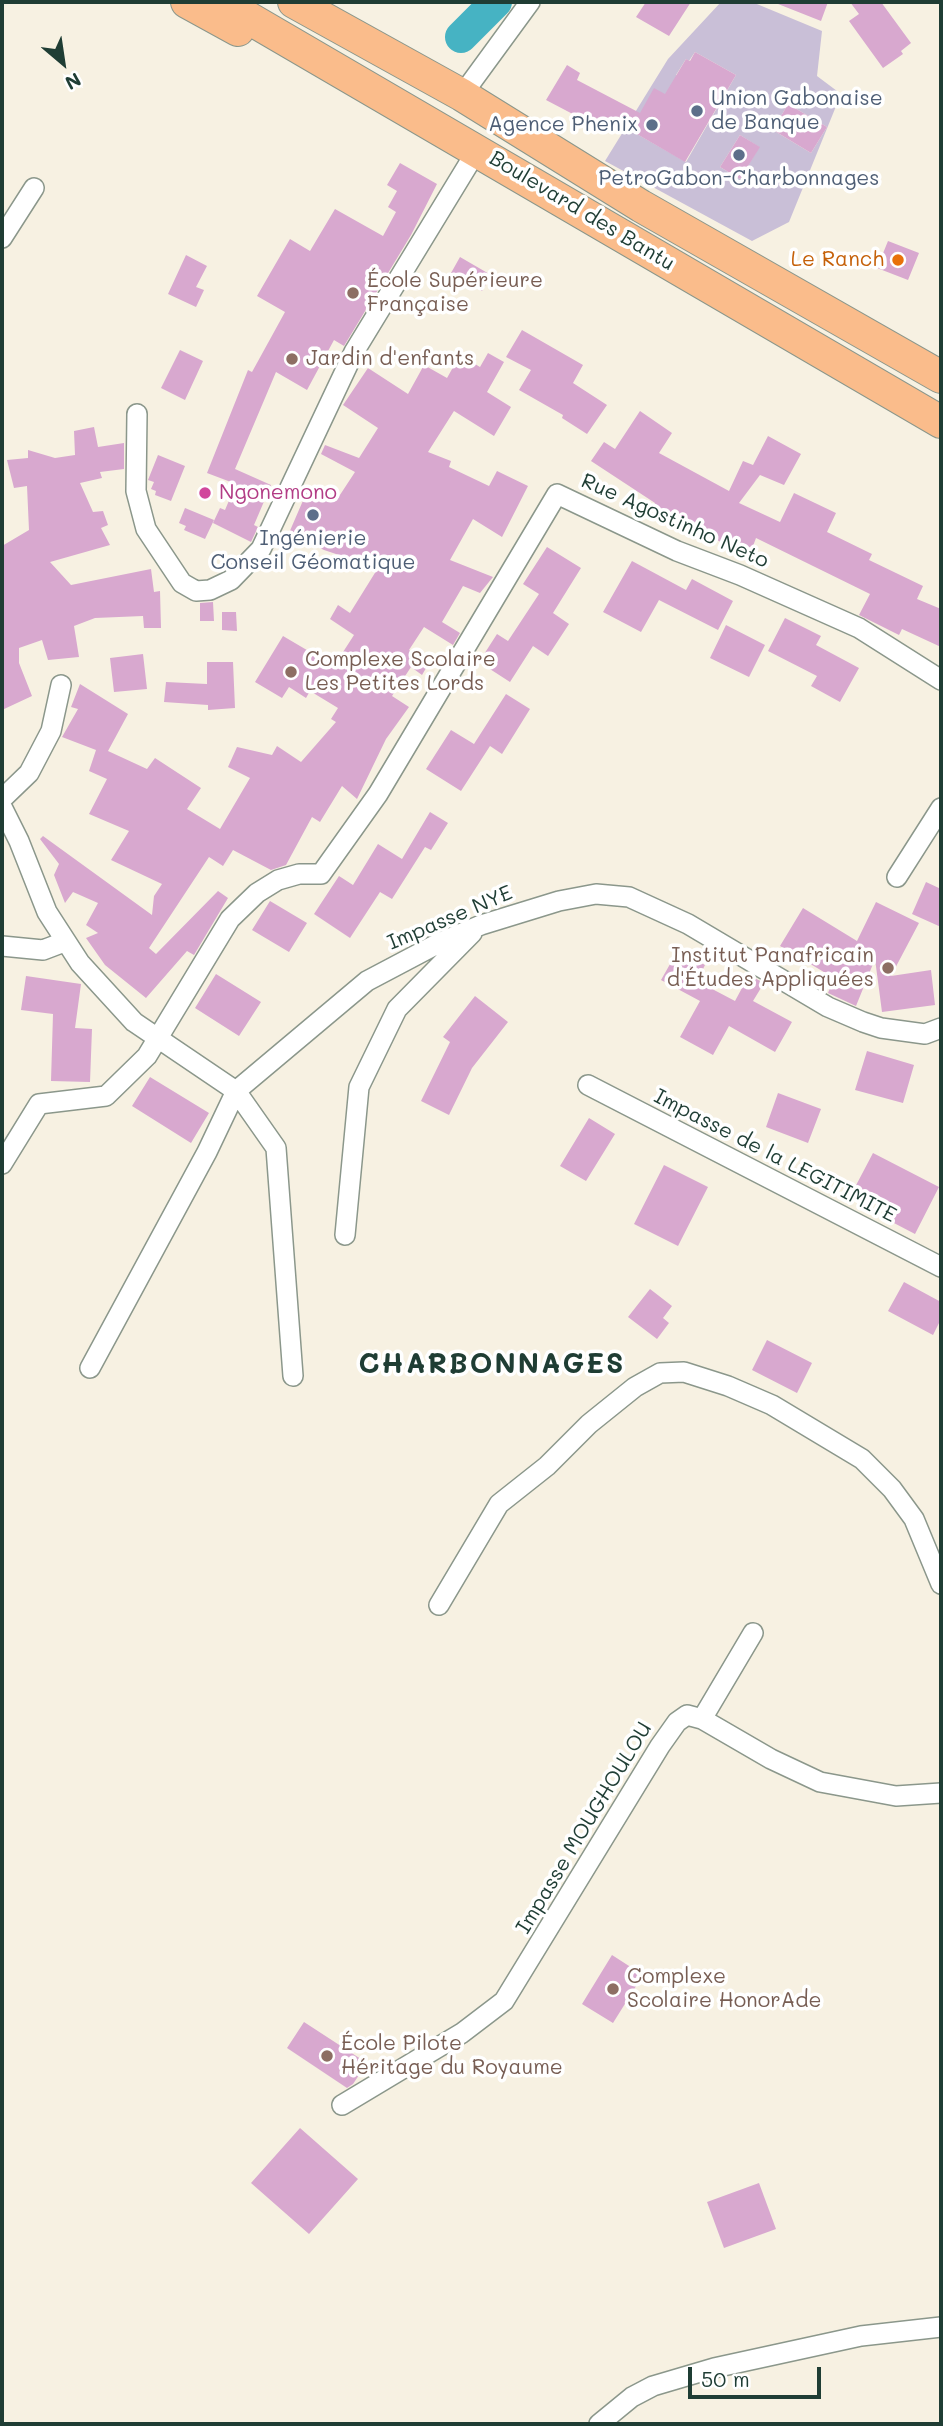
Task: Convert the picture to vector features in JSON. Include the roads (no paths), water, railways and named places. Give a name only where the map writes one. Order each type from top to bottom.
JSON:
[{"type":"highway","points":[[187,2],[553,211],[576,218],[593,218]]},
{"type":"highway","name":"Boulevard des Bantu","points":[[222,2],[941,422]]},
{"type":"highway","name":"Boulevard des Bantu","points":[[294,2],[462,95],[641,205],[941,377]]},
{"type":"street","points":[[462,95],[530,2]]},
{"type":"street","points":[[137,414],[136,491],[146,529],[182,583],[196,591],[210,590],[231,580],[261,549],[355,352],[468,164]]},
{"type":"street","points":[[2,238],[34,188]]},
{"type":"street","name":"Rue Agostinho Neto","points":[[158,1040],[230,919],[257,893],[278,880],[299,874],[321,874],[337,855],[412,739],[557,494],[677,551],[740,575],[859,628],[941,680]]},
{"type":"street","points":[[2,799],[29,773],[51,731],[61,685]]},
{"type":"street","points":[[2,807],[19,841],[47,912],[64,942],[134,1022],[236,1091],[276,1148],[293,1376]]},
{"type":"street","points":[[897,877],[941,808]]},
{"type":"street","name":"Impasse NYE","points":[[236,1091],[367,981],[439,943],[481,925],[559,901],[596,894],[629,897],[699,930],[828,1007],[863,1022],[881,1028],[925,1034],[941,1028]]},
{"type":"street","points":[[345,1235],[359,1087],[397,1009],[481,925]]},
{"type":"street","points":[[2,946],[43,950],[64,942]]},
{"type":"street","points":[[2,1164],[39,1104],[106,1096],[158,1040]]},
{"type":"street","name":"Impasse de la LEGITIMITE","points":[[588,1086],[941,1267]]},
{"type":"street","points":[[90,1368],[142,1275],[236,1091]]},
{"type":"street","points":[[439,1605],[499,1504],[635,1387],[660,1373],[684,1372],[772,1405],[862,1459],[892,1489],[914,1519],[941,1584]]},
{"type":"street","points":[[753,1633],[702,1719],[771,1759],[820,1782],[896,1796],[941,1798]]},
{"type":"street","name":"Impasse MOUGHOULOU","points":[[342,2105],[462,2033],[504,2001],[677,1722],[687,1715],[702,1719]]},
{"type":"street","points":[[599,2424],[632,2397],[653,2386],[714,2368],[837,2341],[941,2327]]},
{"type":"waterway","points":[[461,37],[496,2]]},
{"type":"place","name":"Union Gabonaise de Banque","points":[[697,111]]},
{"type":"place","name":"Agence Phenix","points":[[652,125]]},
{"type":"place","name":"PetroGabon-Charbonnages","points":[[739,155]]},
{"type":"place","name":"Le Ranch","points":[[898,260]]},
{"type":"place","name":"École Supérieure Française","points":[[353,293]]},
{"type":"place","name":"Jardin d'enfants","points":[[292,359]]},
{"type":"place","name":"Ngonemono","points":[[205,493]]},
{"type":"place","name":"Ingénierie Conseil Géomatique","points":[[313,515]]},
{"type":"place","name":"Complexe Scolaire Les Petites Lords","points":[[291,672]]},
{"type":"place","name":"Institut Panafricain d'Études Appliquées","points":[[888,968]]},
{"type":"place","name":"Complexe Scolaire HonorAde","points":[[613,1989]]},
{"type":"place","name":"École Pilote Héritage du Royaume","points":[[327,2056]]},
{"type":"district","name":"CHARBONNAGES","points":[[492,1364]]}]
